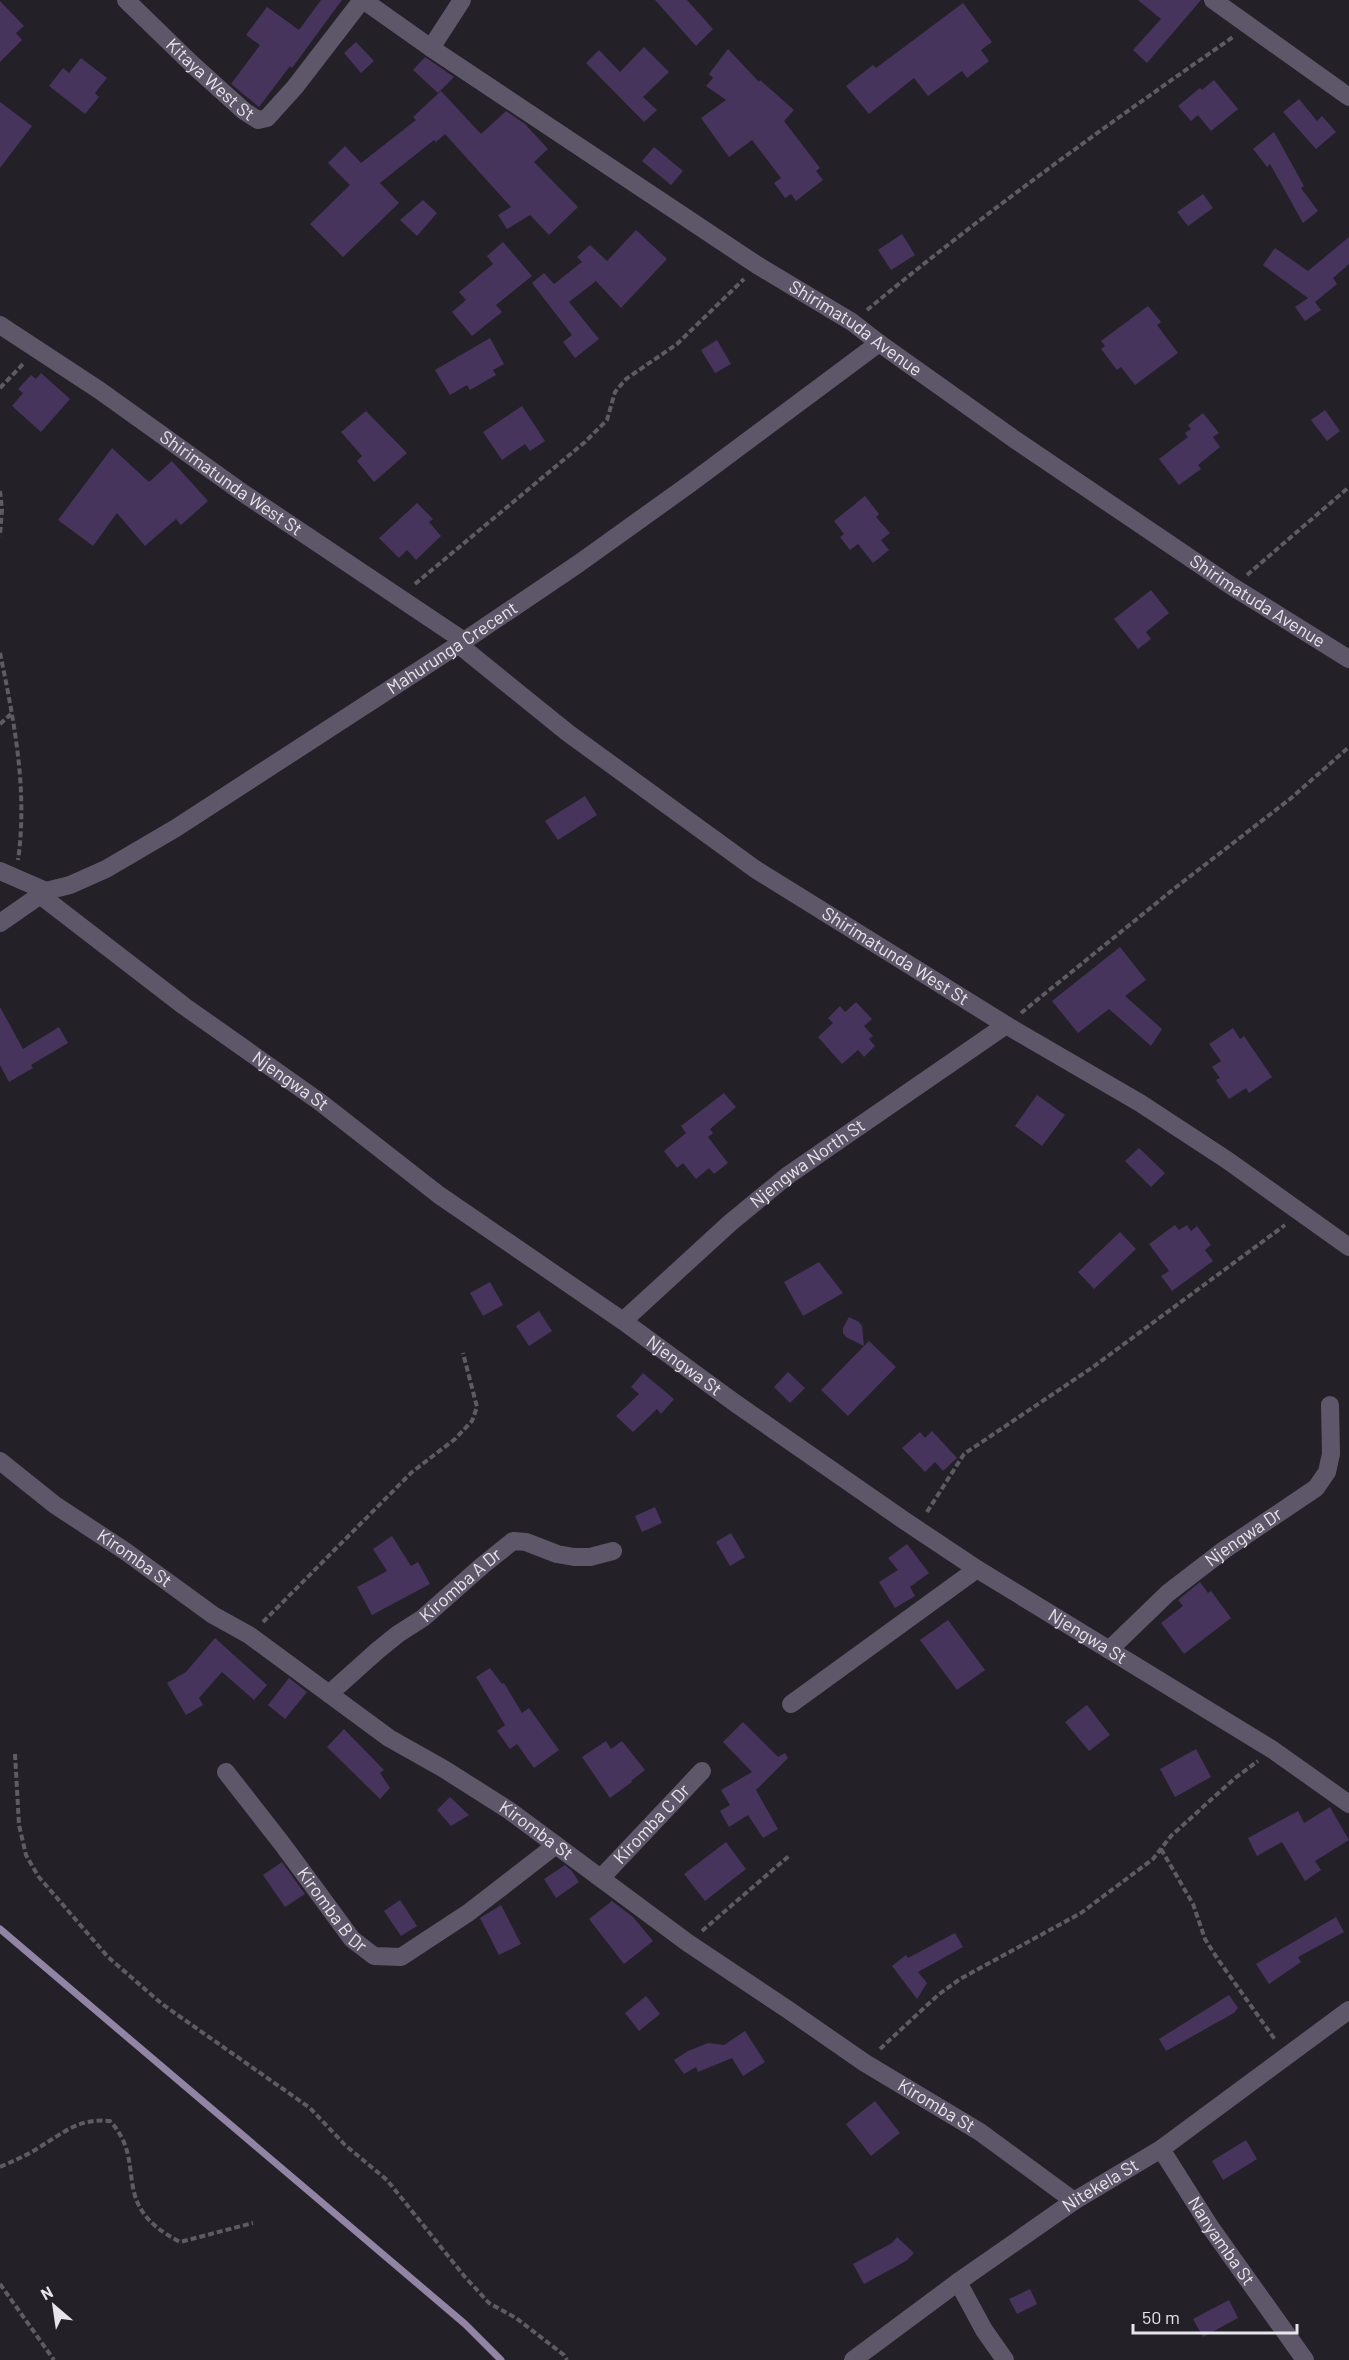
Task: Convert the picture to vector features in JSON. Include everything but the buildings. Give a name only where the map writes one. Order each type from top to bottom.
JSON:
[{"type":"street","name":"Kitaya West St","points":[[126,0],[201,72],[244,111],[258,120],[267,118],[295,87],[362,0]]},
{"type":"street","name":"Shirimatuda Avenue","points":[[362,0],[757,265],[852,322],[879,344],[1233,587],[1349,659]]},
{"type":"street","points":[[431,48],[462,0]]},
{"type":"street","points":[[1212,0],[1349,97]]},
{"type":"street","name":"Shirimatunda West St","points":[[0,326],[99,390],[243,493],[461,643],[568,732],[755,869],[1006,1025],[1140,1103],[1227,1160],[1349,1247]]},
{"type":"street","name":"Mahurunga Crecent","points":[[0,923],[43,893],[70,885],[106,869],[176,828],[461,643],[682,490],[879,344]]},
{"type":"street","points":[[8,875],[43,893]]},
{"type":"street","name":"Njengwa St","points":[[43,893],[184,1006],[320,1102],[439,1195],[623,1321],[735,1403],[916,1529],[1273,1750],[1349,1804]]},
{"type":"street","name":"Njengwa North St","points":[[623,1321],[730,1223],[787,1176],[1006,1025]]},
{"type":"street","name":"Njengwa Dr","points":[[1109,1650],[1168,1593],[1224,1550],[1316,1488],[1327,1472],[1330,1454],[1330,1405]]},
{"type":"street","name":"Kiromba St","points":[[0,1461],[55,1505],[125,1551],[213,1615],[249,1635],[389,1738],[444,1769],[556,1845],[688,1943],[865,2063],[980,2132],[1074,2201]]},
{"type":"street","name":"Kiromba A Dr","points":[[329,1694],[377,1651],[423,1618],[513,1541],[526,1542],[557,1554],[574,1557],[590,1557],[613,1551]]},
{"type":"street","points":[[791,1704],[978,1569]]},
{"type":"street","name":"Kiromba C Dr","points":[[601,1878],[702,1771]]},
{"type":"street","name":"Kiromba B Dr","points":[[226,1772],[284,1845],[352,1939],[374,1956],[401,1957],[468,1913],[556,1845]]},
{"type":"street","name":"Nitekela St","points":[[853,2360],[958,2282],[1074,2201],[1161,2150],[1349,2010]]},
{"type":"street","name":"Nanyamba St","points":[[1161,2150],[1211,2228],[1305,2360]]},
{"type":"street","points":[[958,2282],[984,2330],[1005,2360]]},
{"type":"path","points":[[852,322],[914,271],[1028,184],[1142,100],[1250,25]]},
{"type":"path","points":[[398,598],[585,442],[607,420],[615,392],[626,379],[677,344],[707,317],[757,265]]},
{"type":"path","points":[[0,388],[37,350]]},
{"type":"path","points":[[1233,587],[1349,488]]},
{"type":"path","points":[[0,491],[2,509],[0,536]]},
{"type":"path","points":[[0,653],[12,714],[21,783],[23,827],[8,875]]},
{"type":"path","points":[[0,724],[12,714]]},
{"type":"path","points":[[1006,1025],[1174,888],[1290,799],[1349,747]]},
{"type":"path","points":[[916,1529],[964,1454],[1102,1360],[1300,1214]]},
{"type":"path","points":[[249,1635],[352,1535],[412,1472],[455,1439],[472,1421],[477,1407],[463,1353]]},
{"type":"path","points":[[865,2063],[938,1995],[953,1984],[1081,1912],[1153,1859],[1171,1836],[1227,1785],[1273,1750]]},
{"type":"path","points":[[15,1754],[20,1826],[27,1855],[38,1876],[108,1957],[162,2004],[310,2108],[345,2145],[387,2180],[465,2277],[489,2303],[516,2318],[564,2355],[567,2360]]},
{"type":"path","points":[[1161,1849],[1193,1904],[1205,1939],[1287,2057]]},
{"type":"path","points":[[688,1943],[790,1856]]},
{"type":"path","points":[[0,2167],[36,2150],[75,2125],[93,2120],[111,2121],[119,2130],[127,2150],[137,2204],[148,2220],[161,2232],[180,2242],[253,2223]]},
{"type":"path","points":[[0,2284],[54,2360]]},
{"type":"waterway","points":[[0,1929],[465,2324],[501,2360]]}]
